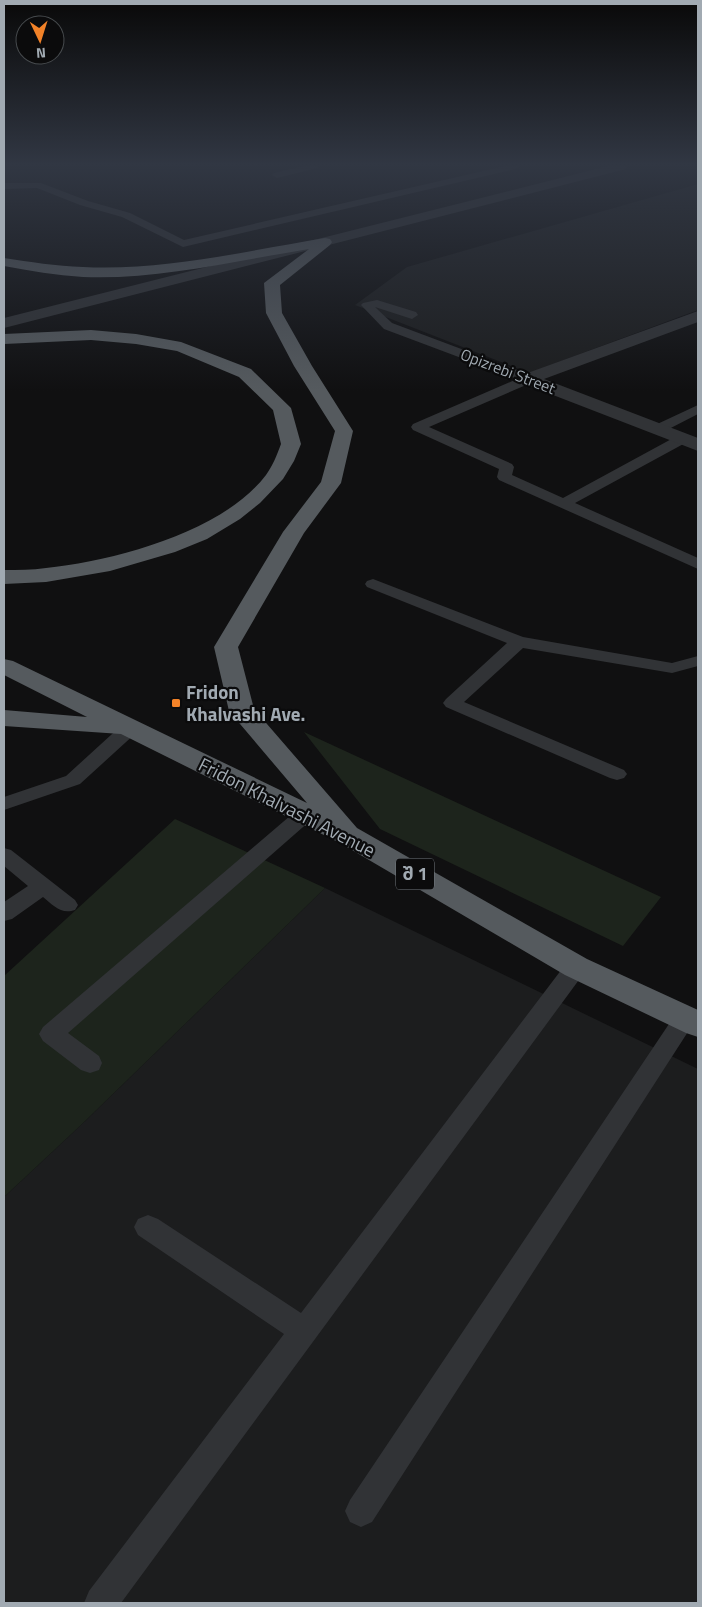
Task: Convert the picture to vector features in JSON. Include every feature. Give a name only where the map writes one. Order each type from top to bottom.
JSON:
[{"type":"highway","points":[[4,262],[84,273],[157,270],[325,242]]},
{"type":"highway","points":[[325,242],[313,254],[272,283],[274,313],[303,366],[344,431],[331,483],[294,532],[226,647],[242,711],[350,836]]},
{"type":"highway","points":[[4,339],[53,335],[91,335],[181,347],[245,373],[282,408],[291,444],[284,461],[273,479],[253,499],[233,515],[200,534],[167,548],[110,564],[46,576],[4,577]]},
{"type":"highway","name":"Fridon Khalvashi Avenue","points":[[4,666],[350,836],[576,967],[691,1021]]},
{"type":"highway","points":[[4,718],[130,728]]},
{"type":"street","points":[[4,323],[329,241]]},
{"type":"street","points":[[528,379],[698,316]]},
{"type":"street","name":"Opizrebi Street","points":[[528,379],[690,442]]},
{"type":"lane","points":[[177,241],[183,244],[196,241]]},
{"type":"lane","name":"Opizrebi Street","points":[[412,315],[377,303],[367,305],[388,326],[528,379]]},
{"type":"lane","points":[[528,379],[418,428],[507,467],[504,476],[694,558]]},
{"type":"lane","points":[[658,430],[698,409]]},
{"type":"lane","points":[[564,503],[690,442]]},
{"type":"lane","points":[[373,584],[519,642],[672,668],[698,661]]},
{"type":"lane","points":[[519,642],[452,703],[617,774]]},
{"type":"lane","points":[[4,804],[72,780],[130,728]]},
{"type":"lane","points":[[90,1063],[51,1034],[304,814]]},
{"type":"lane","points":[[4,855],[68,905]]},
{"type":"lane","points":[[4,913],[43,886]]},
{"type":"lane","points":[[101,1603],[576,967]]},
{"type":"lane","points":[[361,1511],[691,1021]]},
{"type":"lane","points":[[148,1228],[304,1331]]},
{"type":"shaded area","points":[[498,241],[698,241],[698,310],[529,373],[355,305],[407,267]]},
{"type":"shaded area","points":[[304,732],[661,897],[623,946],[380,829]]},
{"type":"shaded area","points":[[175,819],[325,888],[81,1125],[4,1197],[4,976]]},
{"type":"shaded area","points":[[325,888],[698,1069],[698,1603],[4,1603],[4,1197],[81,1125]]},
{"type":"place","name":"Fridon Khalvashi Ave.","points":[[176,703]]}]
